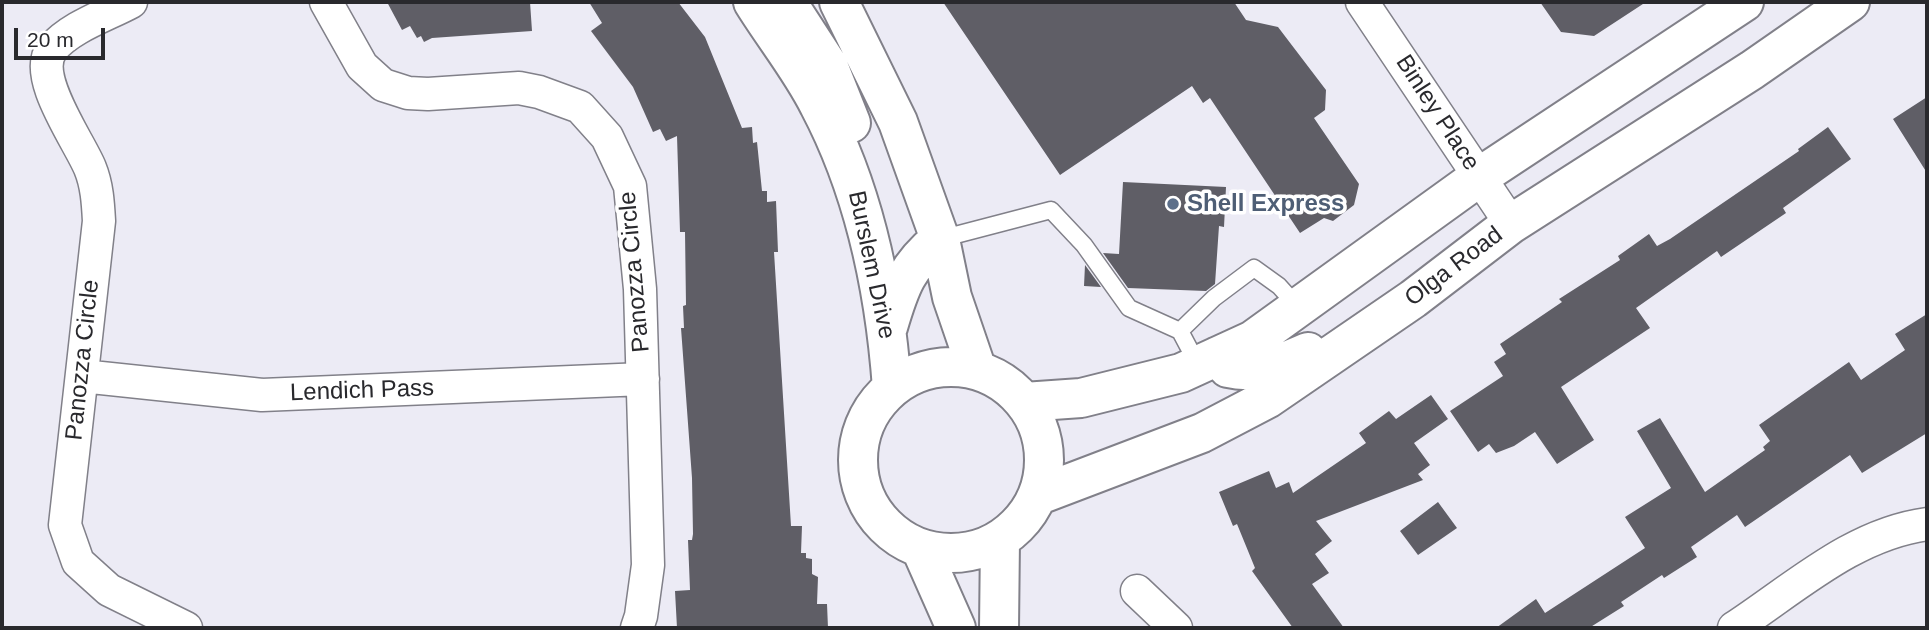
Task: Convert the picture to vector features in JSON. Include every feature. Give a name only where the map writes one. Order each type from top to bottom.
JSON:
[{"type":"main road","name":"Burslem Drive","points":[[752,2],[819,104],[858,191],[888,329],[892,388]]},
{"type":"main road","points":[[787,2],[828,65],[854,129],[858,191]]},
{"type":"main road","points":[[839,2],[898,122],[940,239],[951,297],[977,370]]},
{"type":"main road","points":[[1024,402],[1081,398],[1115,391],[1181,373],[1253,340],[1479,177],[1744,2]]},
{"type":"main road","name":"Olga Road","points":[[1039,495],[1213,427],[1267,399],[1413,299],[1511,225],[1752,70],[1850,2]]},
{"type":"main road","points":[[888,329],[900,285],[919,256],[940,239]]},
{"type":"main road","points":[[1208,360],[1228,368],[1265,371],[1322,346],[1413,299]]},
{"type":"main road","points":[[937,369],[977,370],[1003,383],[1024,402],[1037,423],[1044,446],[1045,471],[1039,495],[1016,528],[1000,540],[975,551],[948,554],[921,549],[896,536],[876,515],[863,490],[859,471],[861,434],[873,409],[892,388],[918,373],[937,369]]},
{"type":"main road","points":[[999,628],[1000,540]]},
{"type":"main road","points":[[921,549],[956,628]]},
{"type":"street","name":"Panozza Circle","points":[[131,2],[72,33],[51,50],[46,67],[50,89],[91,170],[98,194],[99,221],[65,525],[78,562],[109,590],[186,628]]},
{"type":"street","name":"Panozza Circle","points":[[326,2],[362,66],[383,85],[408,93],[428,94],[519,88],[539,92],[580,107],[607,136],[631,186],[640,289],[648,565],[637,628]]},
{"type":"street","name":"Binley Place","points":[[1363,2],[1511,225]]},
{"type":"street","name":"Lendich Pass","points":[[82,376],[262,395],[643,379]]},
{"type":"street","points":[[1744,626],[1859,544],[1903,527],[1927,524]]},
{"type":"street","points":[[1137,591],[1176,628]]},
{"type":"lane","points":[[940,239],[1051,210],[1084,246],[1129,308],[1180,331],[1208,360]]},
{"type":"lane","points":[[1180,331],[1214,298],[1254,268],[1279,286],[1298,307]]},
{"type":"building","points":[[387,2],[530,2],[532,31],[432,38],[424,42],[421,36],[417,38],[410,26],[402,30]]},
{"type":"building","points":[[589,2],[678,2],[705,37],[742,128],[752,127],[753,143],[757,142],[762,191],[767,191],[767,202],[776,201],[778,252],[774,252],[791,526],[802,526],[801,553],[806,553],[806,558],[812,559],[812,574],[818,577],[817,604],[827,604],[828,628],[677,628],[675,591],[690,590],[688,540],[692,540],[693,534],[692,478],[681,328],[684,328],[683,306],[686,305],[685,232],[680,232],[677,136],[666,141],[660,129],[653,132],[633,87],[591,31],[602,23]]},
{"type":"building","points":[[943,2],[1234,2],[1246,20],[1278,27],[1326,90],[1325,110],[1314,118],[1359,184],[1354,205],[1333,221],[1324,218],[1300,233],[1210,98],[1203,103],[1192,86],[1060,175]]},
{"type":"building","points":[[1540,2],[1646,2],[1594,36],[1561,32]]},
{"type":"building","points":[[1927,97],[1927,173],[1893,119]]},
{"type":"building","points":[[1828,127],[1851,159],[1783,208],[1786,213],[1721,257],[1717,251],[1636,308],[1650,328],[1561,387],[1594,440],[1557,464],[1535,432],[1514,446],[1496,453],[1489,444],[1478,452],[1450,411],[1503,376],[1494,362],[1506,354],[1500,344],[1562,302],[1559,299],[1620,260],[1618,256],[1649,234],[1657,246],[1670,239],[1799,151],[1798,149]]},
{"type":"building","points":[[1123,182],[1226,187],[1224,227],[1219,226],[1215,284],[1206,291],[1128,288],[1103,253],[1119,254]]},
{"type":"building","points":[[1085,265],[1101,287],[1084,286]]},
{"type":"building","points":[[1927,314],[1927,433],[1862,473],[1850,455],[1745,527],[1737,515],[1691,547],[1697,557],[1664,578],[1662,575],[1621,602],[1624,606],[1589,628],[1496,628],[1536,599],[1545,613],[1645,548],[1625,517],[1671,488],[1637,431],[1660,418],[1705,492],[1765,450],[1763,447],[1770,441],[1759,425],[1849,362],[1861,380],[1905,350],[1895,334]]},
{"type":"building","points":[[1431,395],[1448,419],[1414,443],[1430,465],[1418,474],[1423,480],[1316,521],[1332,541],[1315,554],[1329,573],[1312,584],[1344,628],[1293,628],[1252,571],[1255,568],[1237,524],[1233,526],[1219,492],[1269,471],[1276,488],[1289,482],[1293,493],[1366,443],[1359,433],[1389,411],[1396,419]]},
{"type":"building","points":[[1438,502],[1457,528],[1418,555],[1400,531]]},
{"type":"place","name":"Shell Express","points":[[1173,204]]}]
